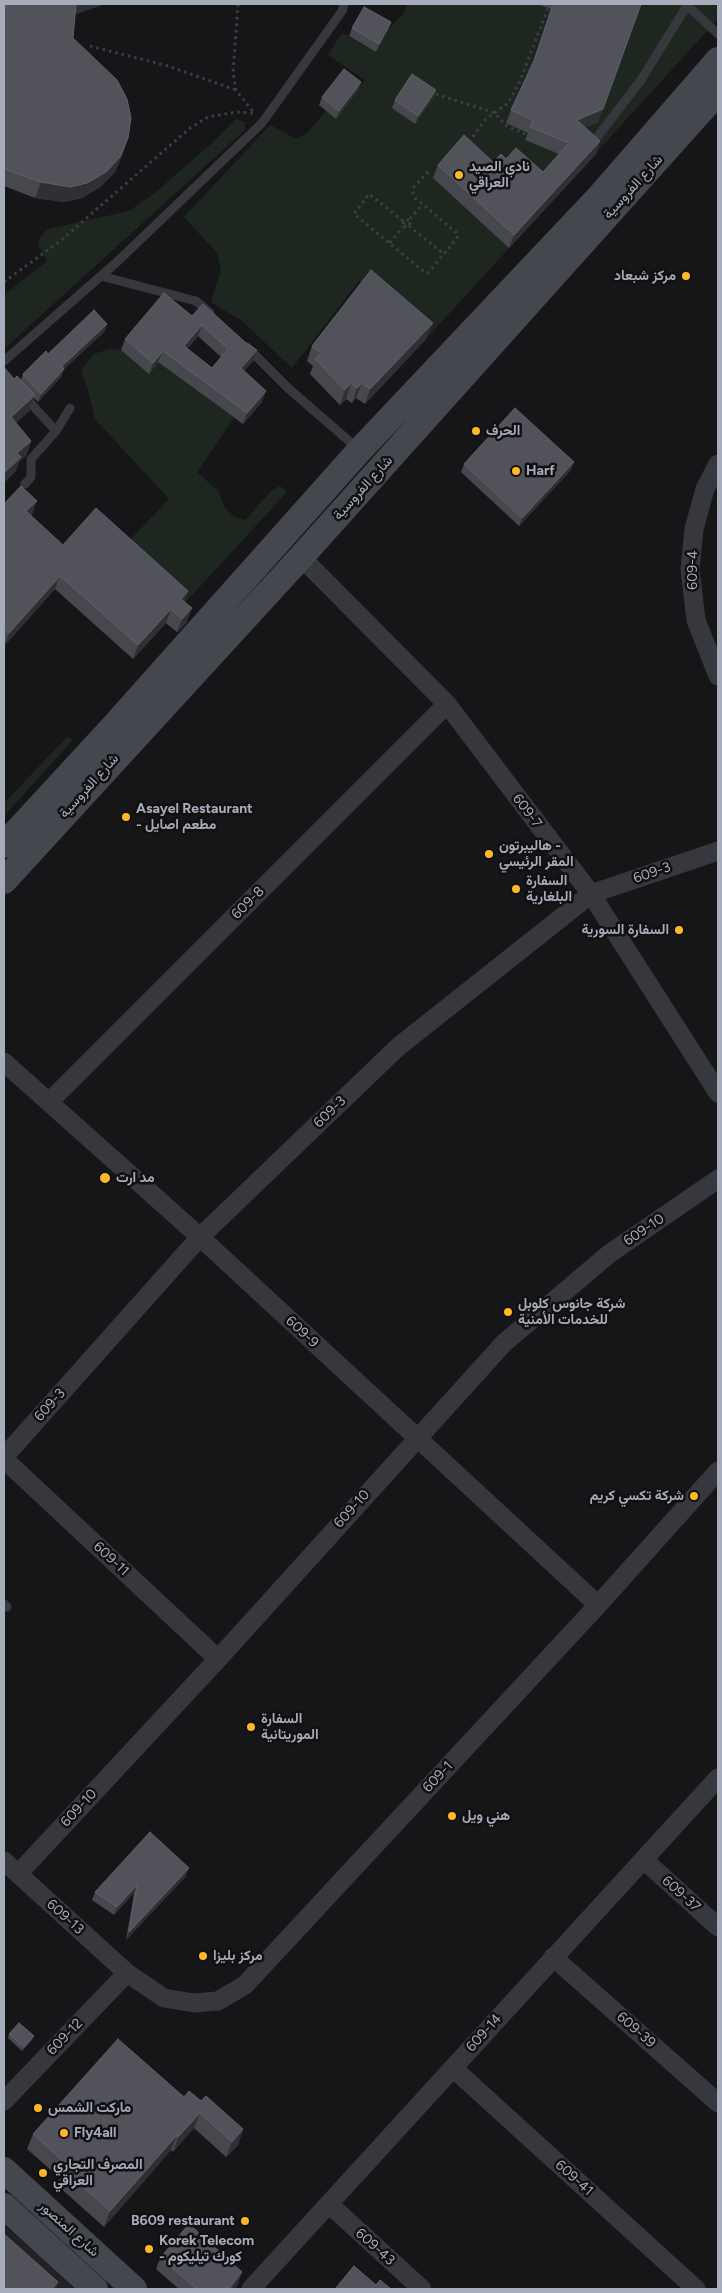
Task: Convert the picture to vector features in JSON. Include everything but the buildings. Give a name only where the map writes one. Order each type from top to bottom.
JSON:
[{"type":"street","name":"شارع الفروسية","points":[[4,881],[120,736],[359,451],[599,197],[718,60]]},
{"type":"street","name":"شارع الفروسية","points":[[4,845],[120,736],[301,557],[718,92]]},
{"type":"street","name":"609-4","points":[[718,464],[702,497],[694,529],[690,569],[696,620],[718,676]]},
{"type":"street","name":"609-7","points":[[301,557],[447,704],[590,894],[718,1092]]},
{"type":"street","name":"609-8","points":[[49,1102],[447,704]]},
{"type":"street","name":"609-3","points":[[4,1458],[200,1237],[398,1046],[590,894],[718,851]]},
{"type":"street","name":"609-9","points":[[4,1062],[200,1237],[598,1605]]},
{"type":"street","name":"609-10","points":[[18,1874],[218,1658],[504,1342],[609,1254],[718,1179]]},
{"type":"street","name":"609-11","points":[[4,1458],[218,1658]]},
{"type":"street","name":"609-1","points":[[126,1973],[164,1998],[194,2003],[218,2001],[245,1985],[598,1605],[718,1471]]},
{"type":"street","name":"609-14","points":[[251,2289],[718,1778]]},
{"type":"street","name":"609-37","points":[[644,1860],[718,1927]]},
{"type":"street","name":"609-13","points":[[4,1861],[126,1973]]},
{"type":"street","name":"609-39","points":[[553,1958],[718,2103]]},
{"type":"street","name":"609-12","points":[[4,2101],[126,1973]]},
{"type":"street","name":"609-41","points":[[453,2068],[692,2288]]},
{"type":"street","name":"شارع المنصور","points":[[4,2170],[134,2289]]},
{"type":"street","name":"609-43","points":[[329,2204],[422,2289]]},
{"type":"street","name":"شارع المنصور","points":[[4,2206],[95,2289]]},
{"type":"lane","points":[[4,361],[100,276],[262,122],[342,11],[344,4]]},
{"type":"lane","points":[[598,136],[641,80],[687,4],[718,34]]},
{"type":"lane","points":[[100,276],[196,301],[217,318]]},
{"type":"lane","points":[[237,337],[288,388],[359,451]]},
{"type":"lane","points":[[17,388],[56,431]]},
{"type":"lane","points":[[25,484],[31,477],[31,459],[56,431],[70,408]]},
{"type":"path","points":[[238,4],[234,72],[236,90],[262,122]]},
{"type":"path","points":[[468,143],[485,120],[508,103],[520,81],[548,8]]},
{"type":"path","points":[[90,46],[168,66],[236,90]]},
{"type":"path","points":[[436,94],[495,113],[505,125],[525,134]]},
{"type":"path","points":[[4,282],[59,242],[190,128],[208,117],[236,112],[255,114]]},
{"type":"path","points":[[410,220],[403,221],[369,194],[354,214],[428,273],[457,238],[458,234],[415,198],[412,193],[413,188],[431,168]]},
{"type":"path","points":[[409,226],[410,220],[423,204]]},
{"type":"path","points":[[390,243],[403,227],[403,221]]},
{"type":"path","points":[[403,227],[409,226],[444,254]]},
{"type":"shaded area","name":"نادي الصيد العراقي","points":[[408,4],[718,4],[718,19],[427,338],[359,281],[292,368],[242,321],[211,302],[221,270],[217,253],[184,217],[270,125],[296,139],[307,133],[326,111],[336,118],[365,80],[328,55],[342,33],[376,52],[388,30],[402,15]]},
{"type":"shaded area","points":[[236,119],[245,122],[245,130],[4,349],[4,295],[47,261],[38,245],[40,237],[48,229],[129,211],[156,192]]},
{"type":"shaded area","points":[[109,349],[121,350],[158,362],[234,418],[197,472],[218,491],[224,507],[235,517],[245,520],[272,490],[280,486],[287,492],[183,605],[121,549],[169,499],[95,419],[81,370],[94,354]]},
{"type":"shaded area","points":[[67,737],[73,740],[4,816],[4,803]]},
{"type":"shaded area","points":[[4,2225],[38,2255],[75,2289],[4,2289]]},
{"type":"place","name":"نادي الصيد العراقي","points":[[459,175]]},
{"type":"place","name":"مركز شبعاد","points":[[686,276]]},
{"type":"place","name":"الحرف","points":[[476,431]]},
{"type":"place","name":"Harf","points":[[516,471]]},
{"type":"place","name":"Asayel Restaurant - مطعم اصايل","points":[[126,817]]},
{"type":"place","name":"هاليبرتون - المقر الرئيسي","points":[[489,854]]},
{"type":"place","name":"السفارة البلغارية","points":[[516,889]]},
{"type":"place","name":"السفارة السورية","points":[[679,930]]},
{"type":"place","name":"مد ارت","points":[[105,1178]]},
{"type":"place","name":"شركة جانوس كلوبل للخدمات الأمنية","points":[[508,1312]]},
{"type":"place","name":"شركة تكسي كريم","points":[[694,1496]]},
{"type":"place","name":"السفارة الموريتانية","points":[[251,1727]]},
{"type":"place","name":"هني ويل","points":[[452,1816]]},
{"type":"place","name":"مركز بليزا","points":[[203,1956]]},
{"type":"place","name":"ماركت الشمس","points":[[38,2108]]},
{"type":"place","name":"Fly4all","points":[[64,2133]]},
{"type":"place","name":"المصرف التجاري العراقي","points":[[43,2173]]},
{"type":"place","name":"B609 restaurant","points":[[245,2221]]},
{"type":"place","name":"Korek Telecom - كورك تيليكوم","points":[[149,2249]]}]
